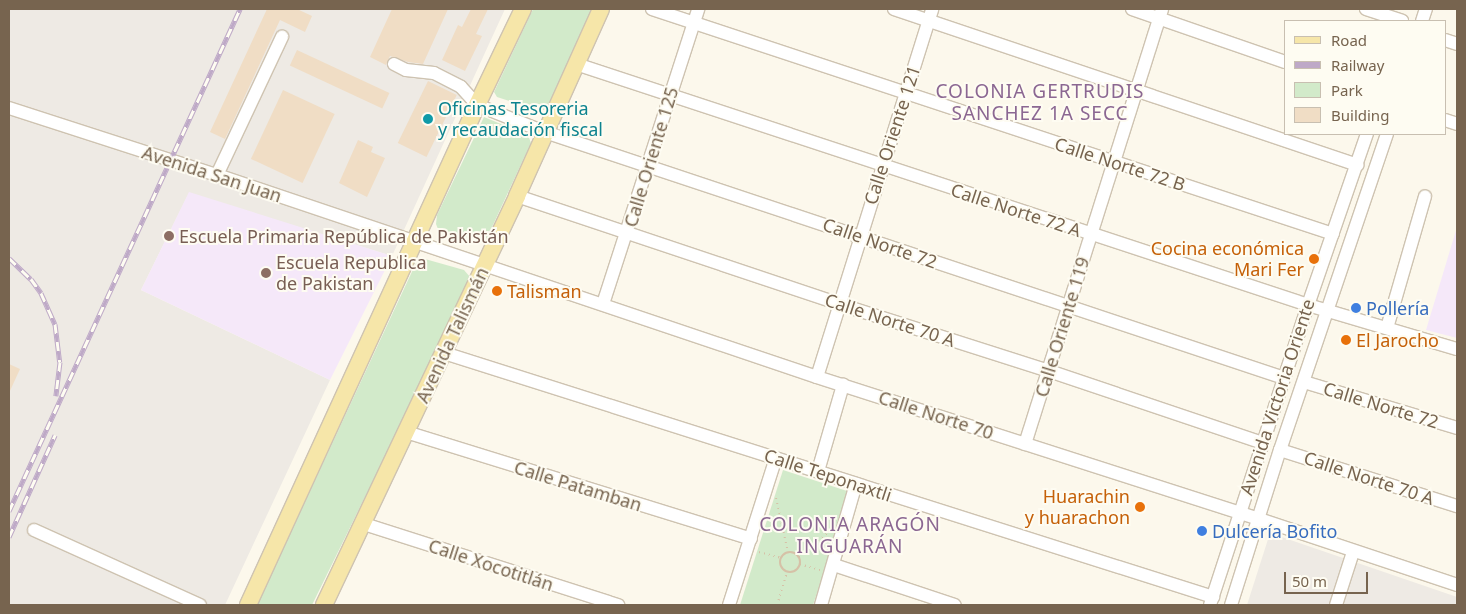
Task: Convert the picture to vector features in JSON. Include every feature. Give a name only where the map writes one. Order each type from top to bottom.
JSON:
[{"type":"main road","points":[[248,605],[477,105],[524,9]]},
{"type":"main road","name":"Avenida Talismán","points":[[324,605],[364,524],[517,196],[600,9]]},
{"type":"street","name":"Calle Norte 72 B","points":[[652,9],[1333,234]]},
{"type":"street","name":"Calle Oriente 125","points":[[603,304],[698,9]]},
{"type":"street","points":[[894,9],[931,14],[1136,90],[1357,165]]},
{"type":"street","points":[[1132,9],[1160,13],[1284,62]]},
{"type":"street","points":[[1366,9],[1399,20]]},
{"type":"street","name":"Calle Oriente 119","points":[[1025,444],[1160,13]]},
{"type":"street","name":"Calle Oriente 121","points":[[817,377],[931,14]]},
{"type":"street","points":[[217,175],[282,37]]},
{"type":"street","points":[[394,64],[406,70],[434,73],[461,87],[477,105]]},
{"type":"street","name":"Calle Norte 72 A","points":[[576,64],[1308,306],[1457,349]]},
{"type":"street","name":"Calle Norte 72","points":[[477,105],[546,132],[1284,378]]},
{"type":"street","name":"Avenida San Juan","points":[[9,108],[217,175],[415,242]]},
{"type":"street","name":"Avenida Victoria Oriente","points":[[1212,601],[1239,512],[1367,135]]},
{"type":"street","name":"Avenida Victoria Oriente","points":[[1231,605],[1280,450],[1387,135]]},
{"type":"street","name":"Calle Norte 70 A","points":[[517,196],[1263,443]]},
{"type":"street","points":[[1387,328],[1425,196]]},
{"type":"street","name":"Calle Norte 70","points":[[415,242],[817,377],[1239,512],[1353,552],[1457,585]]},
{"type":"street","name":"Calle Teponaxtli","points":[[444,352],[776,458],[1212,601]]},
{"type":"street","name":"Calle Norte 72","points":[[1304,382],[1457,428]]},
{"type":"street","points":[[818,472],[843,385]]},
{"type":"street","name":"Calle Patamban","points":[[406,432],[752,545]]},
{"type":"street","name":"Calle Norte 70 A","points":[[1280,450],[1457,506]]},
{"type":"street","points":[[729,605],[752,545],[776,458]]},
{"type":"street","points":[[821,605],[830,568],[856,484]]},
{"type":"street","name":"Calle Xocotitlán","points":[[364,524],[618,605]]},
{"type":"street","points":[[34,530],[200,605]]},
{"type":"street","points":[[1336,605],[1353,552]]},
{"type":"street","points":[[830,568],[955,605]]},
{"type":"path","points":[[776,498],[788,552]]},
{"type":"path","points":[[799,557],[835,526]]},
{"type":"path","points":[[752,545],[780,558]]},
{"type":"path","points":[[788,552],[794,552],[799,557],[800,564],[797,570],[787,572],[781,568],[780,558],[788,552]]},
{"type":"path","points":[[800,564],[830,568]]},
{"type":"path","points":[[777,605],[787,572]]},
{"type":"shaded area","points":[[9,9],[505,9],[392,256],[189,193],[141,290],[330,380],[225,605],[9,605]]},
{"type":"shaded area","name":"Escuela Republica de Pakistan","points":[[189,192],[392,256],[330,380],[141,290]]},
{"type":"shaded area","points":[[1457,227],[1457,338],[1426,330]]},
{"type":"shaded area","points":[[1270,533],[1457,597],[1457,605],[1247,605]]},
{"type":"green space","points":[[533,9],[593,9],[548,108],[541,111],[497,97],[494,92]]},
{"type":"green space","points":[[484,117],[528,135],[531,143],[486,240],[480,241],[438,229],[436,224],[437,215]]},
{"type":"green space","points":[[425,259],[464,270],[470,277],[467,289],[312,605],[257,605],[416,263]]},
{"type":"green space","points":[[783,470],[850,492],[813,605],[740,605]]},
{"type":"building","points":[[267,9],[297,9],[312,16],[305,32],[280,20],[225,139],[210,132]]},
{"type":"building","points":[[392,9],[448,9],[423,64],[408,62],[390,56],[386,65],[370,57]]},
{"type":"building","points":[[471,9],[488,9],[476,34],[482,36],[465,71],[442,60],[458,25],[462,27]]},
{"type":"building","points":[[297,50],[389,93],[382,109],[290,65]]},
{"type":"building","name":"Oficinas Tesoreria y recaudación fiscal","points":[[428,81],[457,95],[427,157],[398,143]]},
{"type":"building","points":[[283,90],[335,114],[303,183],[251,159]]},
{"type":"building","points":[[358,140],[373,147],[371,152],[385,158],[367,197],[339,183]]},
{"type":"building","points":[[9,364],[20,369],[9,393]]},
{"type":"railway","points":[[9,511],[240,9]]},
{"type":"railway","points":[[9,258],[31,279],[41,293],[55,324],[60,362],[56,396]]},
{"type":"railway","points":[[9,537],[55,435]]},
{"type":"place","name":"Oficinas Tesoreria y recaudación fiscal","points":[[428,119]]},
{"type":"place","name":"Escuela Primaria República de Pakistán","points":[[169,236]]},
{"type":"place","name":"Cocina económica Mari Fer","points":[[1314,259]]},
{"type":"place","name":"Escuela Republica de Pakistan","points":[[266,273]]},
{"type":"place","name":"Talisman","points":[[497,291]]},
{"type":"place","name":"Pollería","points":[[1356,308]]},
{"type":"place","name":"El Jarocho","points":[[1346,340]]},
{"type":"place","name":"Huarachin y huarachon","points":[[1140,507]]},
{"type":"place","name":"Dulcería Bofito","points":[[1202,531]]},
{"type":"district","name":"COLONIA GERTRUDIS SANCHEZ 1A SECC","points":[[1040,103]]},
{"type":"district","name":"COLONIA ARAGÓN INGUARÁN","points":[[850,536]]}]
